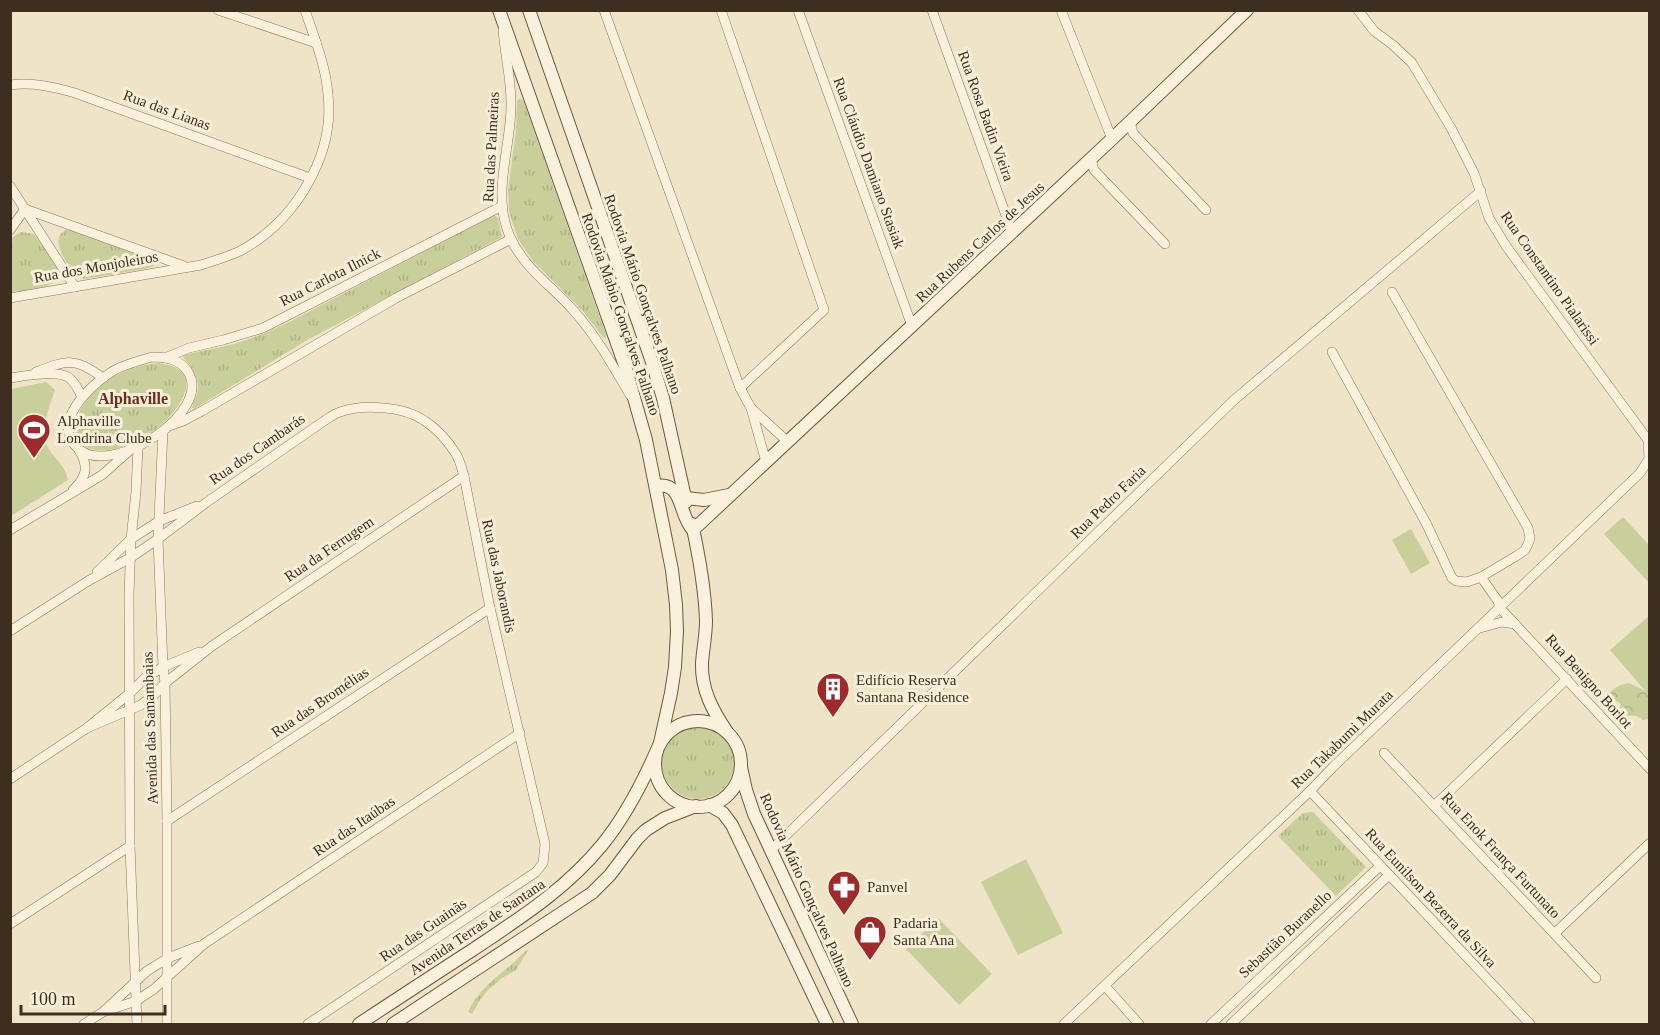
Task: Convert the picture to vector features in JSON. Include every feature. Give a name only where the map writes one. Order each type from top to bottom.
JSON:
[{"type":"main road","name":"Rodovia Mário Gonçalves Palhano","points":[[529,10],[663,398],[703,585],[706,624],[702,673],[704,686],[712,708],[727,732]]},
{"type":"main road","name":"Rua Rubens Carlos de Jesus","points":[[693,530],[1091,159],[1243,12]]},
{"type":"main road","name":"Rodovia Mabio Gonçalves Palhano","points":[[501,15],[617,344],[639,412],[656,486],[672,570],[677,631],[674,676],[659,747]]},
{"type":"main road","points":[[656,486],[663,485],[677,493],[685,519],[693,530]]},
{"type":"main road","name":"Rua Rubens Carlos de Jesus","points":[[686,498],[705,501],[733,493]]},
{"type":"main road","points":[[393,1024],[592,893],[610,875],[637,839],[655,824],[675,813],[703,806],[720,800],[732,789],[741,767],[739,752],[732,738],[721,727],[706,722],[691,721],[676,727],[664,737],[659,747],[655,766],[662,788],[680,803],[703,806],[723,813],[732,825],[827,1024]]},
{"type":"main road","name":"Avenida Terras de Santana","points":[[358,1024],[528,912],[568,880],[601,846],[618,823],[659,747]]},
{"type":"main road","name":"Rodovia Mário Gonçalves Palhano","points":[[741,767],[748,798],[770,851],[852,1024]]},
{"type":"street","points":[[218,10],[316,43]]},
{"type":"street","name":"Rua dos Monjoleiros","points":[[10,298],[201,265],[239,251],[272,229],[300,196],[319,160],[324,142],[328,108],[327,86],[305,10]]},
{"type":"street","points":[[604,10],[740,388],[751,408],[766,462]]},
{"type":"street","points":[[721,10],[824,310],[740,388]]},
{"type":"street","name":"Rua Cláudio Damiano Stasiak","points":[[798,10],[912,326]]},
{"type":"street","name":"Rua Rosa Badin Vieira","points":[[932,10],[1012,232]]},
{"type":"street","points":[[1061,10],[1112,139]]},
{"type":"street","name":"Rua Constantino Pialarissi","points":[[1358,10],[1374,31],[1412,63],[1451,128],[1474,173],[1489,218],[1506,246],[1648,440],[1649,459],[1640,473]]},
{"type":"street","name":"Rua das Palmeiras","points":[[501,15],[511,105],[502,206],[511,239],[534,273],[572,309],[595,336],[639,412]]},
{"type":"street","name":"Rua das Lianas","points":[[10,85],[50,86],[75,93],[310,178]]},
{"type":"street","points":[[1130,122],[1132,133],[1206,210]]},
{"type":"street","points":[[1091,159],[1094,170],[1165,244]]},
{"type":"street","points":[[10,186],[75,287]]},
{"type":"street","name":"Rua Pedro Faria","points":[[770,851],[1234,400],[1481,191]]},
{"type":"street","name":"Rua Carlota Ilnick","points":[[165,358],[189,348],[263,328],[502,206]]},
{"type":"street","points":[[25,209],[186,266]]},
{"type":"street","points":[[10,230],[25,209]]},
{"type":"street","points":[[166,428],[202,411],[396,298],[511,239]]},
{"type":"street","points":[[1332,352],[1426,523],[1452,578],[1461,583],[1481,577],[1525,550],[1530,538],[1528,528],[1392,292]]},
{"type":"street","name":"Rua Carlota Ilnick","points":[[103,378],[120,368],[152,357],[172,359],[184,365],[189,373],[192,383],[185,407],[166,428],[134,449]]},
{"type":"street","points":[[28,375],[58,363],[68,362],[83,365],[103,378],[82,397],[73,411],[69,426],[71,439],[86,462],[84,475],[68,494]]},
{"type":"street","points":[[10,378],[28,375],[64,375],[73,382],[82,397]]},
{"type":"street","name":"Rua das Jaborandis","points":[[324,421],[340,412],[357,408],[400,411],[423,419],[440,432],[458,456],[545,852]]},
{"type":"street","points":[[751,408],[788,442]]},
{"type":"street","name":"Rua dos Cambarás","points":[[10,631],[88,581],[130,558],[324,421]]},
{"type":"street","name":"Avenida das Samambaias","points":[[166,428],[158,539],[165,683],[167,1024]]},
{"type":"street","points":[[80,450],[91,455],[104,456],[134,449]]},
{"type":"street","points":[[10,530],[102,475],[134,449]]},
{"type":"street","name":"Avenida das Samambaias","points":[[134,449],[136,492],[130,558],[129,710],[130,846],[137,1024]]},
{"type":"street","name":"Rua Takabumi Murata","points":[[1064,1024],[1310,792],[1501,604],[1640,473]]},
{"type":"street","name":"Rua da Ferrugem","points":[[87,728],[141,705],[212,646],[464,476]]},
{"type":"street","name":"Rua dos Cambarás","points":[[88,581],[131,539],[159,521],[207,502]]},
{"type":"street","points":[[1481,577],[1515,624],[1532,640]]},
{"type":"street","points":[[1501,604],[1528,632],[1532,640]]},
{"type":"street","name":"Rua das Bromélias","points":[[167,821],[490,608]]},
{"type":"street","points":[[1478,629],[1502,622],[1515,624]]},
{"type":"street","name":"Rua Benigno Borlot","points":[[1532,640],[1650,769]]},
{"type":"street","name":"Rua da Ferrugem","points":[[10,779],[87,728],[145,678],[212,646]]},
{"type":"street","points":[[1434,806],[1567,680]]},
{"type":"street","name":"Rua das Itaúbas","points":[[103,1012],[136,1001],[167,978],[204,944],[519,733]]},
{"type":"street","name":"Rua Enok França Furtunato","points":[[1384,753],[1596,978]]},
{"type":"street","name":"Rua Eunilson Bezerra da Silva","points":[[1310,792],[1530,1024]]},
{"type":"street","points":[[1555,933],[1650,843]]},
{"type":"street","points":[[10,924],[130,846]]},
{"type":"street","name":"Rua das Guainãs","points":[[308,1024],[536,872],[543,863],[545,852]]},
{"type":"street","name":"Sebastião Buranello","points":[[1211,1024],[1380,866]]},
{"type":"street","name":"Sebastião Buranello","points":[[1231,1024],[1389,875]]},
{"type":"street","name":"Rua das Itaúbas","points":[[84,1024],[103,1012],[147,971],[168,958],[204,944]]},
{"type":"street","points":[[1276,963],[1285,973]]},
{"type":"street","points":[[1105,986],[1139,1024]]},
{"type":"green space","points":[[520,98],[524,102],[606,338],[582,310],[532,260],[518,239],[509,211],[508,191],[516,130],[517,101]]},
{"type":"green space","points":[[494,215],[498,218],[502,236],[500,238],[309,339],[194,409],[192,408],[198,383],[184,355],[234,344],[263,334]]},
{"type":"green space","points":[[70,229],[151,258],[155,265],[150,268],[85,279],[73,271],[59,246],[62,232]]},
{"type":"green space","points":[[22,232],[34,234],[54,260],[59,275],[50,285],[42,288],[11,292],[10,240]]},
{"type":"green space","points":[[159,363],[175,367],[184,374],[186,384],[178,405],[161,425],[136,441],[114,449],[95,450],[79,441],[76,433],[78,415],[83,405],[97,389],[122,373],[140,366]]},
{"type":"green space","name":"Alphaville Londrina Clube","points":[[46,382],[55,390],[46,421],[45,437],[50,451],[63,468],[68,480],[11,516],[11,389]]},
{"type":"green space","points":[[1623,517],[1649,545],[1649,583],[1604,534]]},
{"type":"green space","points":[[1411,529],[1430,563],[1411,574],[1392,540]]},
{"type":"green space","points":[[1649,616],[1650,693],[1648,694],[1610,650]]},
{"type":"green space","points":[[1629,683],[1649,693],[1648,719],[1625,716],[1619,709],[1621,704],[1609,696],[1616,687]]},
{"type":"green space","points":[[698,727],[718,733],[728,743],[734,763],[728,783],[718,793],[698,799],[678,793],[668,783],[662,763],[668,743],[678,733]]},
{"type":"green space","points":[[1313,812],[1366,867],[1336,896],[1278,836],[1303,813]]},
{"type":"green space","points":[[1026,859],[1063,933],[1018,955],[981,882]]},
{"type":"green space","points":[[938,918],[992,974],[959,1005],[906,949]]},
{"type":"green space","points":[[529,949],[516,970],[488,990],[472,1014],[468,1012],[486,986]]},
{"type":"place","name":"Alphaville Londrina Clube","points":[[34,459]]},
{"type":"place","name":"Edifício Reserva Santana Residence","points":[[833,718]]},
{"type":"place","name":"Panvel","points":[[844,916]]},
{"type":"place","name":"Padaria Santa Ana","points":[[870,961]]},
{"type":"district","name":"Alphaville","points":[[133,398]]}]
